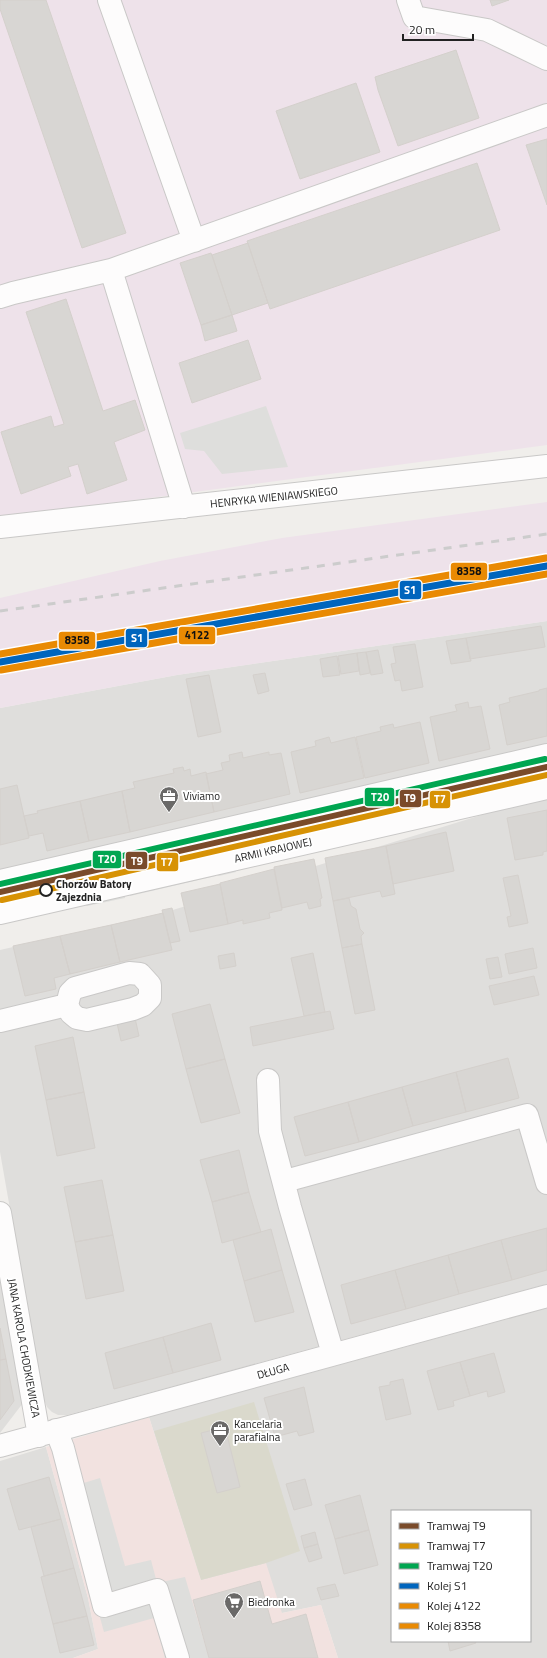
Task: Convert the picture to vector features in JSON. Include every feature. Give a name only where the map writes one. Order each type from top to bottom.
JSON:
[{"type":"street","points":[[109,0],[194,241]]},
{"type":"street","points":[[408,0],[414,17],[487,30],[547,59]]},
{"type":"street","points":[[0,297],[111,270],[547,115]]},
{"type":"street","points":[[111,270],[184,507]]},
{"type":"street","name":"HENRYKA WIENIAWSKIEGO","points":[[0,528],[547,466]]},
{"type":"street","points":[[0,881],[547,756]]},
{"type":"street","name":"ARMII KRAJOWEJ","points":[[0,913],[547,788]]},
{"type":"street","points":[[0,1021],[66,1005]]},
{"type":"street","points":[[268,1080],[270,1131],[290,1207],[333,1354]]},
{"type":"street","points":[[284,1181],[527,1115],[547,1183]]},
{"type":"street","name":"JANA KAROLA CHODKIEWICZA","points":[[0,1213],[48,1433],[63,1448],[104,1606],[157,1590],[178,1658]]},
{"type":"street","name":"DŁUGA","points":[[0,1446],[547,1296]]},
{"type":"shaded area","points":[[0,0],[547,0],[547,445],[0,518]]},
{"type":"shaded area","points":[[266,406],[288,467],[222,474],[204,451],[185,449],[180,433]]},
{"type":"shaded area","points":[[547,502],[547,621],[177,675],[0,708],[0,598],[160,561],[282,538]]},
{"type":"shaded area","points":[[547,621],[547,749],[0,875],[0,708],[177,675]]},
{"type":"shaded area","points":[[547,795],[547,1284],[67,1415],[58,1415],[52,1412],[47,1407],[43,1397],[0,1152],[0,950],[163,913]]},
{"type":"shaded area","points":[[234,865],[236,872],[219,876],[216,875],[130,896],[130,894],[125,896],[125,898],[87,906],[79,901]]},
{"type":"shaded area","points":[[0,1273],[23,1403],[0,1433]]},
{"type":"shaded area","points":[[547,1308],[547,1658],[338,1658],[321,1605],[282,1613],[201,1580],[149,1417]]},
{"type":"shaded area","points":[[254,1402],[300,1551],[266,1563],[201,1580],[154,1431]]},
{"type":"shaded area","points":[[149,1417],[201,1580],[266,1563],[282,1613],[321,1605],[338,1658],[73,1658],[98,1649],[88,1598],[46,1447]]},
{"type":"shaded area","points":[[46,1447],[88,1598],[98,1649],[73,1658],[0,1658],[0,1461]]},
{"type":"shaded area","points":[[100,1478],[125,1566],[151,1560],[157,1583],[185,1577],[209,1658],[165,1658],[154,1618],[104,1632],[64,1489]]},
{"type":"building","points":[[0,0],[46,0],[126,233],[82,248],[0,9]]},
{"type":"building","points":[[490,0],[509,0],[492,6]]},
{"type":"building","points":[[456,50],[479,118],[398,146],[378,90],[375,77]]},
{"type":"building","points":[[356,83],[380,152],[300,179],[276,111]]},
{"type":"building","points":[[547,139],[547,205],[526,145]]},
{"type":"building","points":[[477,163],[500,230],[270,309],[247,241]]},
{"type":"building","points":[[248,243],[268,303],[232,315],[212,255]]},
{"type":"building","points":[[211,253],[232,315],[201,325],[180,263]]},
{"type":"building","points":[[66,299],[103,411],[135,400],[145,430],[114,442],[127,480],[87,494],[78,464],[68,467],[71,476],[21,494],[1,432],[51,416],[54,427],[64,424],[26,312]]},
{"type":"building","points":[[232,315],[237,331],[205,341],[201,325]]},
{"type":"building","points":[[248,340],[261,379],[192,403],[179,363]]},
{"type":"building","points":[[541,626],[545,647],[470,659],[466,638]]},
{"type":"building","points":[[466,638],[471,661],[451,664],[446,641]]},
{"type":"building","points":[[415,644],[423,687],[402,691],[400,680],[395,681],[391,664],[396,663],[393,647]]},
{"type":"building","points":[[378,650],[383,673],[371,675],[366,652]]},
{"type":"building","points":[[366,652],[370,673],[360,675],[357,653]]},
{"type":"building","points":[[357,653],[359,671],[341,674],[338,656]]},
{"type":"building","points":[[337,656],[340,675],[323,677],[320,659]]},
{"type":"building","points":[[265,673],[269,691],[258,694],[253,675]]},
{"type":"building","points":[[209,675],[221,732],[198,737],[186,679]]},
{"type":"building","points":[[547,688],[547,736],[507,745],[499,705],[510,702],[509,698]]},
{"type":"building","points":[[468,702],[469,708],[481,706],[490,749],[439,761],[430,717],[457,711],[455,705]]},
{"type":"building","points":[[420,722],[429,763],[365,778],[356,737],[381,731],[380,727],[393,724],[394,728]]},
{"type":"building","points":[[329,737],[331,743],[355,737],[364,778],[300,793],[291,752],[316,746],[315,741]]},
{"type":"building","points":[[242,752],[243,758],[269,752],[269,755],[281,753],[290,794],[214,812],[206,774],[223,770],[221,763],[230,761],[229,755]]},
{"type":"building","points":[[183,767],[184,771],[190,769],[191,776],[206,772],[214,812],[130,832],[122,791],[135,788],[133,782],[174,773],[173,769]]},
{"type":"building","points":[[17,785],[29,838],[0,845],[0,789]]},
{"type":"building","points":[[122,791],[130,832],[89,841],[80,801]]},
{"type":"building","points":[[80,801],[89,841],[47,851],[43,833],[29,836],[24,816],[38,813],[37,811]]},
{"type":"building","points":[[547,810],[547,851],[543,852],[543,855],[515,860],[507,818]]},
{"type":"building","points":[[446,832],[454,871],[393,884],[386,846]]},
{"type":"building","points":[[386,846],[395,894],[382,897],[380,891],[333,901],[325,858]]},
{"type":"building","points":[[314,859],[322,898],[320,899],[321,906],[309,909],[307,902],[282,908],[274,867]]},
{"type":"building","points":[[274,869],[282,910],[269,913],[270,918],[243,924],[243,920],[228,924],[220,883]]},
{"type":"building","points":[[518,875],[528,923],[509,927],[507,917],[511,916],[503,878]]},
{"type":"building","points":[[220,884],[228,924],[190,932],[181,893]]},
{"type":"building","points":[[349,898],[351,906],[356,909],[360,929],[364,933],[361,936],[362,944],[342,948],[333,901]]},
{"type":"building","points":[[172,908],[180,941],[170,943],[162,910]]},
{"type":"building","points":[[163,913],[172,950],[120,962],[111,925]]},
{"type":"building","points":[[111,925],[120,962],[70,974],[60,936]]},
{"type":"building","points":[[60,936],[70,974],[54,978],[56,989],[25,996],[13,946]]},
{"type":"building","points":[[362,944],[375,1010],[355,1014],[342,948]]},
{"type":"building","points":[[533,948],[537,968],[509,974],[505,954]]},
{"type":"building","points":[[234,953],[236,966],[220,969],[218,956]]},
{"type":"building","points":[[313,953],[325,1012],[304,1016],[291,958]]},
{"type":"building","points":[[498,957],[502,977],[490,979],[486,959]]},
{"type":"building","points":[[534,976],[539,995],[494,1005],[489,986]]},
{"type":"building","points":[[210,1004],[225,1059],[186,1069],[172,1014]]},
{"type":"building","points":[[330,1011],[334,1029],[253,1046],[250,1027]]},
{"type":"building","points":[[135,1018],[139,1036],[121,1041],[117,1023]]},
{"type":"building","points":[[73,1037],[84,1092],[46,1100],[35,1046]]},
{"type":"building","points":[[508,1058],[519,1098],[466,1112],[456,1072]]},
{"type":"building","points":[[225,1059],[240,1113],[201,1123],[186,1069]]},
{"type":"building","points":[[456,1072],[466,1112],[413,1126],[402,1087]]},
{"type":"building","points":[[402,1087],[413,1126],[359,1142],[348,1102]]},
{"type":"building","points":[[84,1092],[95,1148],[57,1156],[46,1100]]},
{"type":"building","points":[[348,1102],[359,1142],[305,1156],[294,1117]]},
{"type":"building","points":[[239,1150],[249,1192],[212,1202],[200,1160]]},
{"type":"building","points":[[102,1180],[113,1235],[75,1242],[64,1187]]},
{"type":"building","points":[[249,1192],[261,1232],[222,1243],[212,1202]]},
{"type":"building","points":[[547,1228],[547,1270],[512,1280],[501,1240]]},
{"type":"building","points":[[271,1229],[282,1270],[244,1281],[233,1240]]},
{"type":"building","points":[[113,1235],[124,1291],[86,1299],[75,1242]]},
{"type":"building","points":[[501,1240],[512,1280],[459,1294],[448,1255]]},
{"type":"building","points":[[448,1255],[459,1294],[406,1309],[395,1270]]},
{"type":"building","points":[[282,1270],[294,1312],[255,1322],[244,1281]]},
{"type":"building","points":[[395,1270],[406,1309],[351,1324],[341,1285]]},
{"type":"building","points":[[211,1323],[221,1360],[173,1373],[163,1337]]},
{"type":"building","points":[[0,1328],[6,1359],[0,1360]]},
{"type":"building","points":[[163,1337],[173,1373],[114,1389],[105,1353]]},
{"type":"building","points":[[494,1353],[505,1392],[488,1397],[487,1391],[470,1396],[460,1362]]},
{"type":"building","points":[[6,1359],[14,1401],[0,1420],[0,1360]]},
{"type":"building","points":[[460,1362],[470,1396],[453,1401],[454,1406],[438,1410],[427,1371]]},
{"type":"building","points":[[403,1379],[411,1414],[386,1420],[379,1387],[390,1385],[390,1382]]},
{"type":"building","points":[[304,1387],[314,1432],[299,1436],[297,1431],[275,1437],[264,1398]]},
{"type":"building","points":[[225,1427],[240,1487],[217,1493],[201,1433]]},
{"type":"building","points":[[49,1477],[61,1519],[19,1530],[7,1489]]},
{"type":"building","points":[[305,1479],[312,1505],[294,1510],[286,1484]]},
{"type":"building","points":[[360,1495],[369,1530],[335,1539],[325,1505]]},
{"type":"building","points":[[61,1519],[74,1568],[44,1576],[31,1527]]},
{"type":"building","points":[[369,1530],[378,1565],[344,1574],[335,1539]]},
{"type":"building","points":[[315,1532],[318,1544],[304,1548],[301,1536]]},
{"type":"building","points":[[318,1544],[322,1558],[309,1562],[304,1548]]},
{"type":"building","points":[[74,1568],[87,1616],[53,1624],[41,1577]]},
{"type":"building","name":"Biedronka","points":[[260,1581],[272,1624],[306,1614],[318,1658],[209,1658],[193,1600]]},
{"type":"building","points":[[335,1584],[339,1596],[321,1600],[317,1588]]},
{"type":"building","points":[[87,1616],[94,1645],[60,1653],[53,1624]]},
{"type":"building","points":[[448,1642],[476,1643],[450,1651]]},
{"type":"railway","points":[[0,611],[547,534]]},
{"type":"tram line","name":"T20","points":[[0,884],[545,759]]},
{"type":"tram line","name":"T9","points":[[0,892],[547,767]]},
{"type":"tram line","name":"T7","points":[[2,900],[547,775]]},
{"type":"rail line","name":"8358","points":[[0,654],[546,558]]},
{"type":"rail line","name":"S1","points":[[0,662],[547,566]]},
{"type":"rail line","name":"4122","points":[[1,670],[547,574]]},
{"type":"place","name":"Viviamo","points":[[169,813]]},
{"type":"place","name":"Chorzów Batory Zajezdnia","points":[[46,890]]},
{"type":"place","name":"Kancelaria parafialna","points":[[220,1447]]},
{"type":"place","name":"Biedronka","points":[[234,1619]]}]
